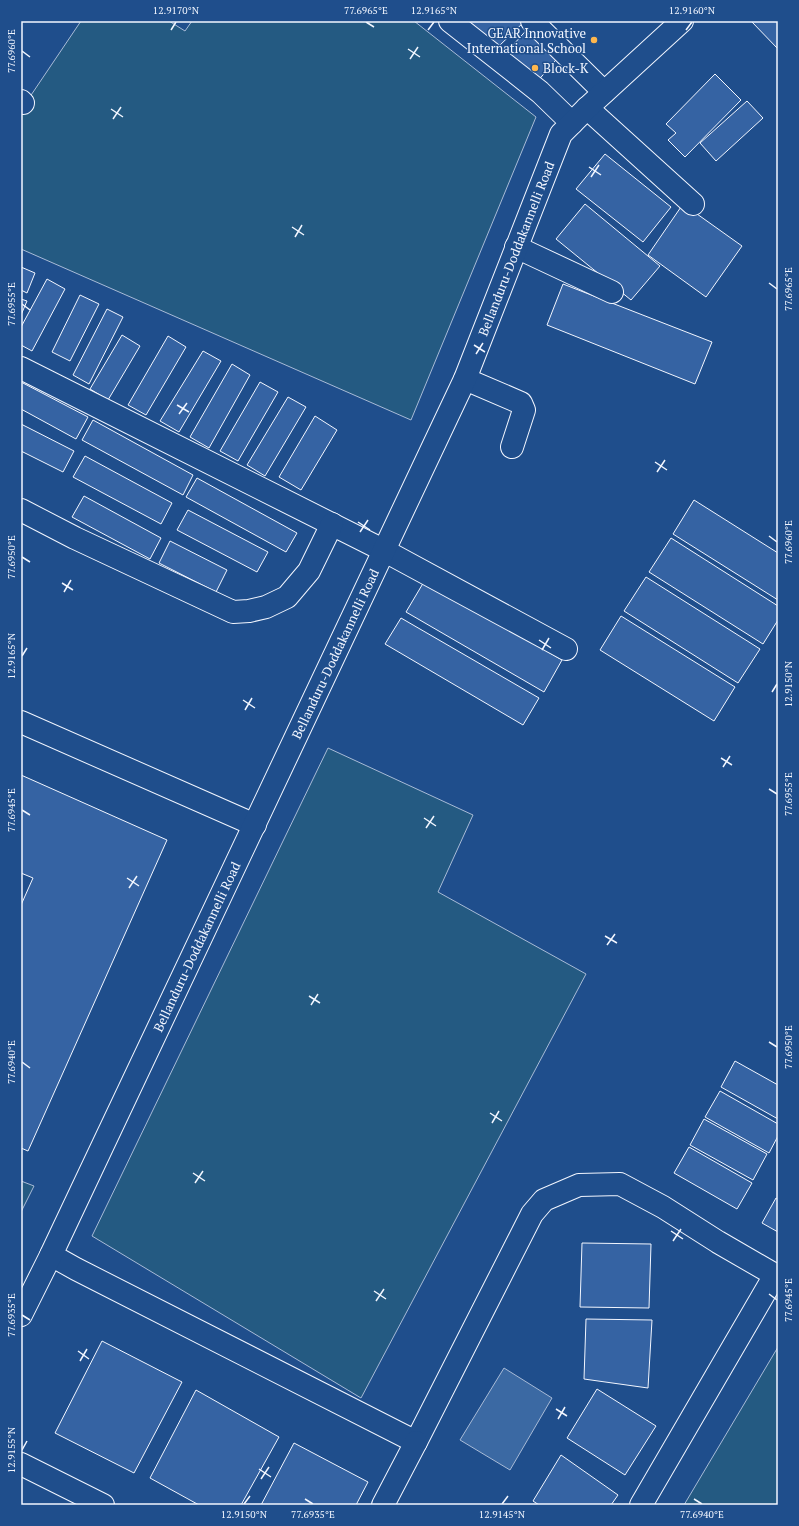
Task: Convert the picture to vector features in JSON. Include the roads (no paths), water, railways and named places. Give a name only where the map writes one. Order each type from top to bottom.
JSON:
[{"type":"street","points":[[450,21],[540,92],[579,115],[693,204]]},
{"type":"street","points":[[532,21],[604,92]]},
{"type":"street","name":"Bellanduru-Doddakannelli Road","points":[[21,1315],[51,1255],[385,551],[465,379],[561,134],[579,115],[682,21]]},
{"type":"street","points":[[516,248],[612,292]]},
{"type":"street","points":[[21,368],[385,551],[566,649]]},
{"type":"street","points":[[465,379],[521,403],[524,410],[512,448]]},
{"type":"street","points":[[21,510],[75,538],[233,612],[249,611],[266,607],[287,597],[309,570],[332,524]]},
{"type":"street","points":[[21,722],[255,825]]},
{"type":"street","points":[[383,1505],[532,1214],[544,1200],[579,1185],[620,1184],[663,1207],[718,1242],[775,1275],[641,1505]]},
{"type":"street","points":[[51,1255],[416,1442]]},
{"type":"street","points":[[21,1464],[103,1505]]},
{"type":"place","name":"GEAR Innovative International School","points":[[594,40]]},
{"type":"place","name":"Block-K","points":[[535,68]]}]
